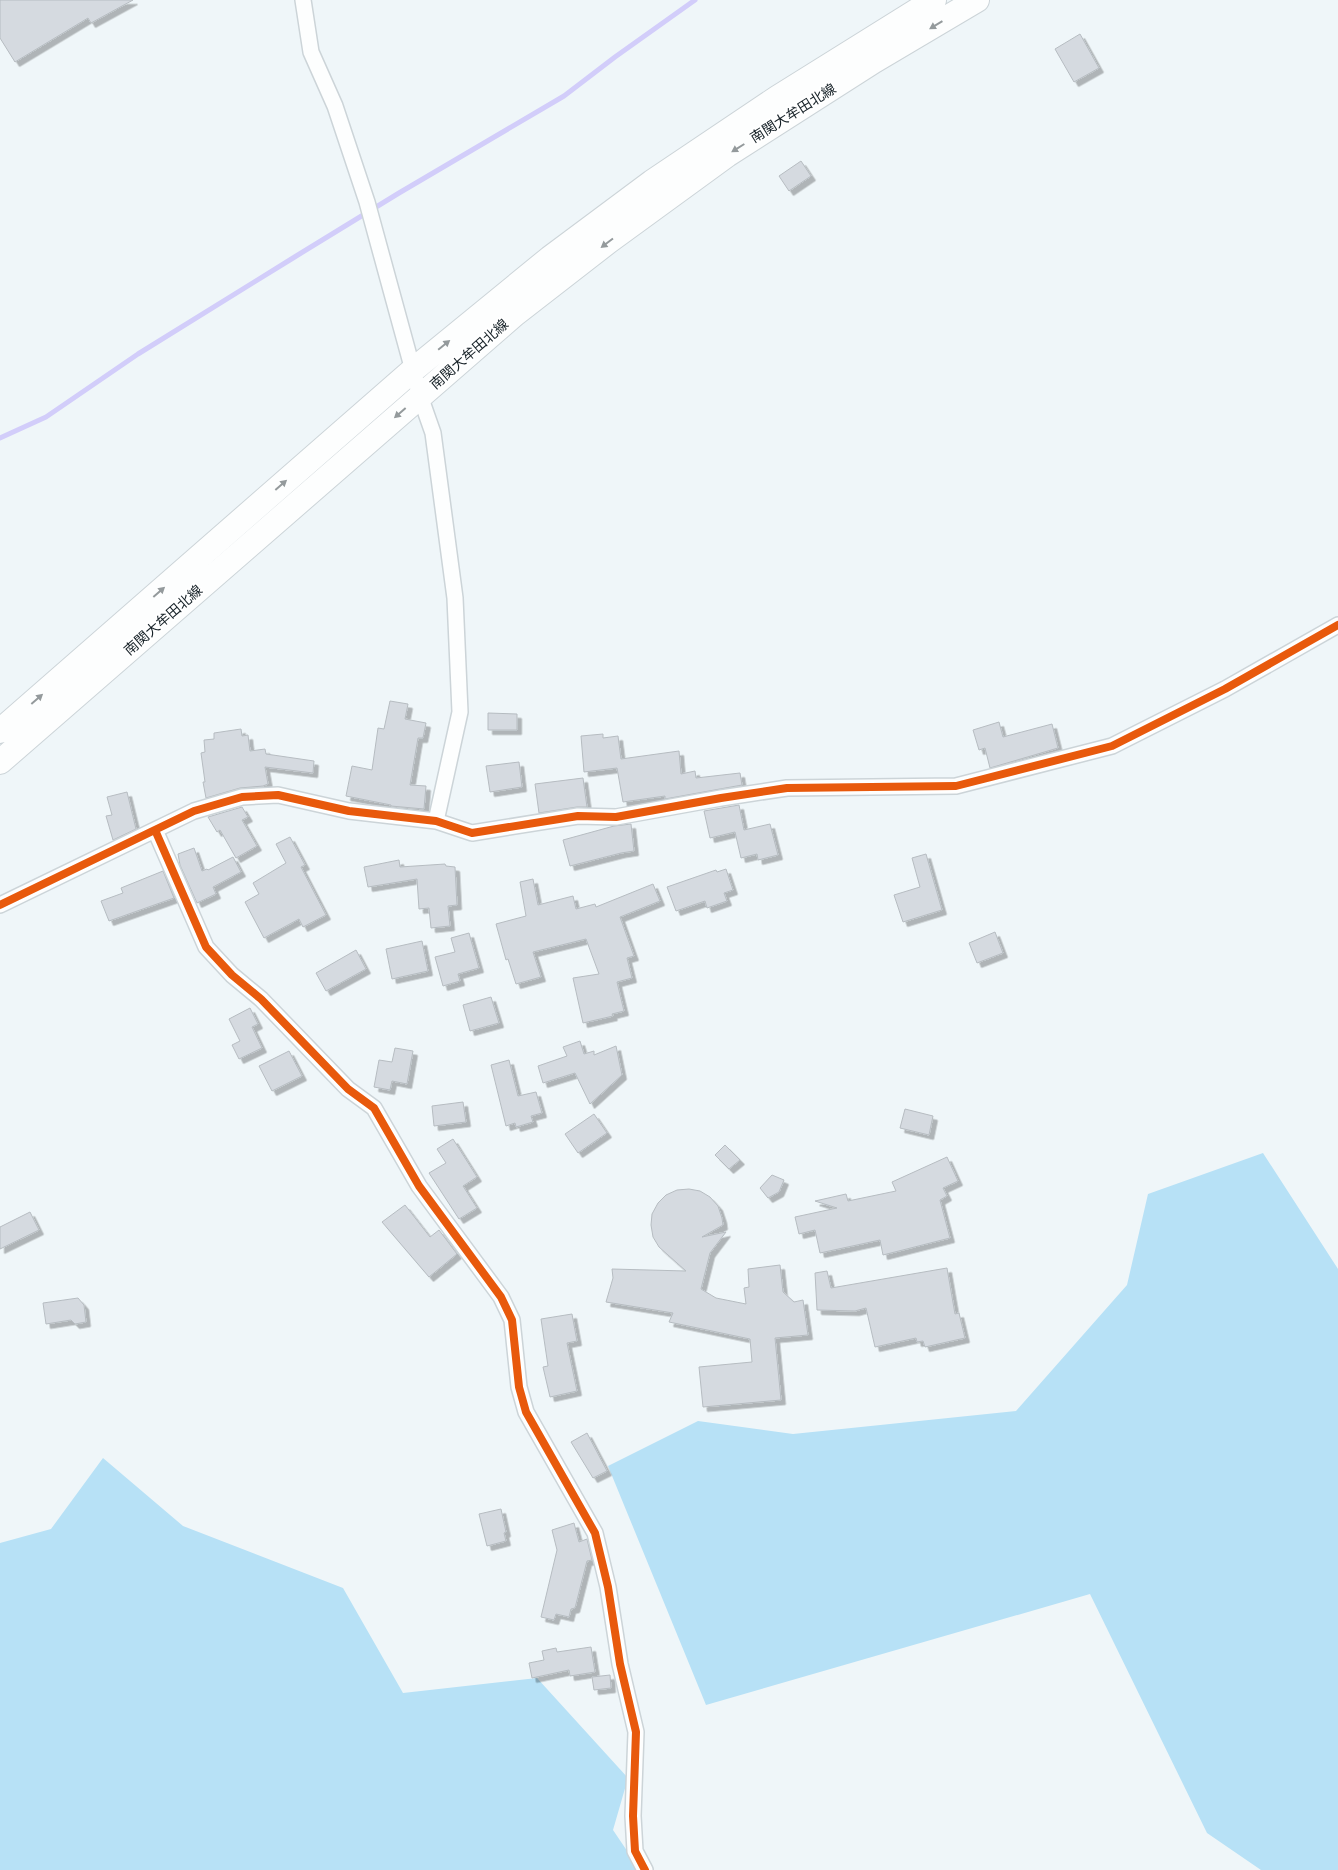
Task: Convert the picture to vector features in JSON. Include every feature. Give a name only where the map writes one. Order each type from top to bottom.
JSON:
[{"type":"main road","name":"南関大牟田北線","points":[[0,731],[413,370],[550,258],[652,182],[777,98],[934,0]]},
{"type":"main road","name":"南関大牟田北線","points":[[0,762],[523,308],[727,155],[874,61],[978,0]]},
{"type":"street","points":[[303,0],[311,52],[335,106],[374,222],[420,396],[433,433],[453,588],[460,712],[436,821]]},
{"type":"street","points":[[0,905],[194,811],[242,797],[278,795],[349,811],[436,821],[472,833],[578,816],[616,817],[787,788],[956,786],[1112,746],[1225,689],[1338,625]]},
{"type":"street","points":[[155,830],[206,947],[232,976],[261,999],[348,1089],[374,1108],[419,1186],[501,1297],[512,1320],[519,1387],[526,1412],[595,1533],[608,1587],[620,1664],[636,1732],[633,1816],[635,1852],[645,1870]]},
{"type":"shaded area","points":[[1263,1153],[1338,1269],[1338,1870],[1261,1870],[1207,1833],[1090,1594],[706,1705],[608,1466],[698,1421],[793,1434],[1016,1411],[1127,1285],[1148,1194]]},
{"type":"shaded area","points":[[103,1458],[183,1526],[343,1588],[403,1693],[537,1678],[628,1778],[613,1830],[640,1870],[0,1870],[0,1543],[51,1529]]},
{"type":"building","points":[[0,0],[133,0],[91,23],[88,18],[15,62],[0,38]]},
{"type":"building","points":[[1080,34],[1099,68],[1074,82],[1055,49]]},
{"type":"building","points":[[801,161],[811,176],[789,191],[779,176]]},
{"type":"building","points":[[390,701],[408,704],[405,719],[426,723],[423,738],[418,738],[410,785],[426,786],[424,809],[391,806],[346,796],[352,766],[372,770],[378,728],[384,729]]},
{"type":"building","points":[[488,713],[517,714],[517,730],[488,730]]},
{"type":"building","points":[[999,722],[1003,737],[1052,724],[1058,748],[990,768],[985,748],[979,750],[973,730]]},
{"type":"building","points":[[241,729],[242,736],[248,735],[250,751],[265,749],[266,754],[314,761],[313,773],[265,767],[268,784],[240,788],[206,798],[201,753],[205,752],[204,740],[214,739],[214,733]]},
{"type":"building","points":[[603,734],[603,738],[618,736],[621,759],[679,751],[681,774],[695,771],[696,778],[740,773],[742,785],[665,799],[665,796],[623,802],[617,768],[584,772],[581,736]]},
{"type":"building","points":[[519,762],[522,787],[490,792],[486,766]]},
{"type":"building","points":[[583,778],[587,807],[539,813],[535,784]]},
{"type":"building","points":[[127,792],[136,829],[113,840],[106,816],[112,815],[107,797]]},
{"type":"building","points":[[739,805],[744,830],[770,824],[778,855],[758,860],[757,854],[741,858],[735,832],[710,838],[704,811]]},
{"type":"building","points":[[242,807],[248,817],[242,820],[257,846],[236,858],[220,830],[217,832],[208,817]]},
{"type":"building","points":[[631,824],[634,851],[570,866],[563,840],[614,826]]},
{"type":"building","points":[[290,837],[305,865],[301,867],[326,915],[303,927],[299,919],[264,938],[245,902],[259,894],[253,883],[286,863],[276,844]]},
{"type":"building","points":[[194,848],[202,871],[208,870],[233,857],[241,872],[213,887],[216,894],[197,903],[180,865],[178,854]]},
{"type":"building","points":[[926,854],[942,910],[903,922],[894,895],[920,887],[912,858]]},
{"type":"building","points":[[399,860],[400,867],[445,864],[446,866],[455,867],[457,905],[448,906],[450,926],[431,928],[429,908],[419,909],[417,879],[368,887],[364,867]]},
{"type":"building","points":[[726,869],[733,890],[724,893],[727,901],[707,908],[705,901],[676,911],[667,887],[716,870],[717,872]]},
{"type":"building","points":[[163,871],[174,898],[109,921],[101,901],[123,893],[121,888]]},
{"type":"building","points":[[533,879],[538,905],[573,896],[576,909],[595,904],[596,907],[653,884],[660,901],[620,917],[634,956],[627,958],[632,978],[617,982],[624,1011],[612,1014],[613,1016],[583,1023],[573,978],[599,974],[586,939],[533,952],[541,977],[516,984],[508,959],[506,960],[496,924],[526,916],[520,882]]},
{"type":"building","points":[[995,932],[1003,953],[977,963],[969,943]]},
{"type":"building","points":[[469,933],[479,968],[458,974],[460,981],[443,986],[435,957],[455,952],[451,938]]},
{"type":"building","points":[[422,941],[428,971],[392,979],[386,949]]},
{"type":"building","points":[[356,950],[366,969],[326,991],[316,973]]},
{"type":"building","points":[[491,997],[499,1023],[470,1031],[463,1005]]},
{"type":"building","points":[[250,1008],[258,1024],[252,1027],[262,1048],[239,1059],[232,1045],[240,1041],[229,1019]]},
{"type":"building","points":[[580,1041],[584,1054],[594,1051],[594,1055],[616,1046],[622,1075],[590,1104],[575,1073],[543,1083],[538,1066],[567,1056],[563,1047]]},
{"type":"building","points":[[395,1048],[413,1051],[407,1084],[392,1081],[390,1090],[374,1087],[379,1060],[392,1062]]},
{"type":"building","points":[[289,1051],[302,1076],[272,1091],[259,1066]]},
{"type":"building","points":[[509,1060],[518,1096],[536,1092],[542,1113],[531,1116],[533,1122],[516,1127],[515,1123],[506,1126],[491,1065]]},
{"type":"building","points":[[463,1102],[466,1122],[434,1126],[432,1106]]},
{"type":"building","points":[[905,1109],[933,1116],[929,1135],[900,1128]]},
{"type":"building","points":[[594,1114],[607,1133],[578,1153],[565,1134]]},
{"type":"building","points":[[453,1139],[477,1177],[463,1186],[477,1208],[459,1219],[429,1173],[446,1163],[437,1149]]},
{"type":"building","points":[[725,1145],[740,1160],[729,1169],[715,1155]]},
{"type":"building","points":[[947,1157],[958,1181],[943,1188],[947,1196],[940,1200],[950,1238],[883,1255],[880,1240],[820,1253],[815,1230],[799,1234],[795,1217],[837,1208],[815,1201],[846,1194],[848,1201],[896,1191],[892,1182]]},
{"type":"building","points":[[772,1175],[784,1180],[779,1192],[768,1198],[760,1188]]},
{"type":"building","points":[[689,1189],[700,1191],[710,1197],[718,1206],[722,1218],[723,1225],[702,1237],[726,1232],[710,1253],[701,1289],[716,1298],[746,1304],[744,1288],[749,1287],[748,1269],[780,1265],[783,1292],[794,1302],[803,1300],[808,1335],[775,1338],[781,1400],[703,1407],[699,1367],[752,1362],[750,1339],[669,1322],[673,1313],[606,1302],[613,1278],[612,1269],[686,1271],[659,1247],[653,1237],[651,1225],[652,1214],[658,1203],[666,1195],[677,1190]]},
{"type":"building","points":[[405,1205],[430,1237],[439,1230],[457,1254],[429,1277],[382,1222]]},
{"type":"building","points":[[30,1212],[39,1230],[0,1249],[0,1227]]},
{"type":"building","points":[[947,1268],[955,1314],[959,1313],[965,1338],[925,1347],[923,1341],[917,1342],[916,1338],[875,1347],[866,1308],[855,1311],[817,1310],[815,1273],[827,1271],[831,1288]]},
{"type":"building","points":[[78,1298],[84,1305],[86,1322],[75,1324],[71,1320],[46,1324],[43,1303]]},
{"type":"building","points":[[572,1314],[577,1341],[567,1343],[577,1391],[550,1397],[543,1367],[548,1366],[541,1319]]},
{"type":"building","points":[[587,1433],[607,1471],[593,1478],[571,1442]]},
{"type":"building","points":[[501,1509],[506,1541],[487,1546],[479,1514]]},
{"type":"building","points":[[574,1523],[579,1542],[587,1539],[592,1560],[587,1561],[575,1608],[571,1609],[569,1617],[556,1614],[554,1620],[541,1617],[557,1550],[552,1530]]},
{"type":"building","points":[[591,1647],[595,1672],[570,1676],[569,1670],[532,1678],[529,1663],[544,1660],[542,1651],[556,1648],[557,1652]]},
{"type":"building","points":[[610,1675],[611,1688],[594,1690],[592,1677]]},
{"type":"waterway","points":[[0,438],[46,417],[138,354],[399,193],[564,96],[695,0]]},
{"type":"cycle path","points":[[0,905],[194,811],[242,797],[278,795],[349,811],[436,821],[472,833],[578,816],[616,817],[787,788],[956,786],[1112,746],[1225,689],[1338,625]]},
{"type":"cycle path","points":[[155,830],[206,947],[232,975],[261,999],[348,1089],[374,1108],[419,1186],[501,1297],[512,1320],[519,1387],[526,1412],[595,1533],[608,1587],[620,1664],[636,1732],[633,1816],[635,1851],[645,1870]]}]
